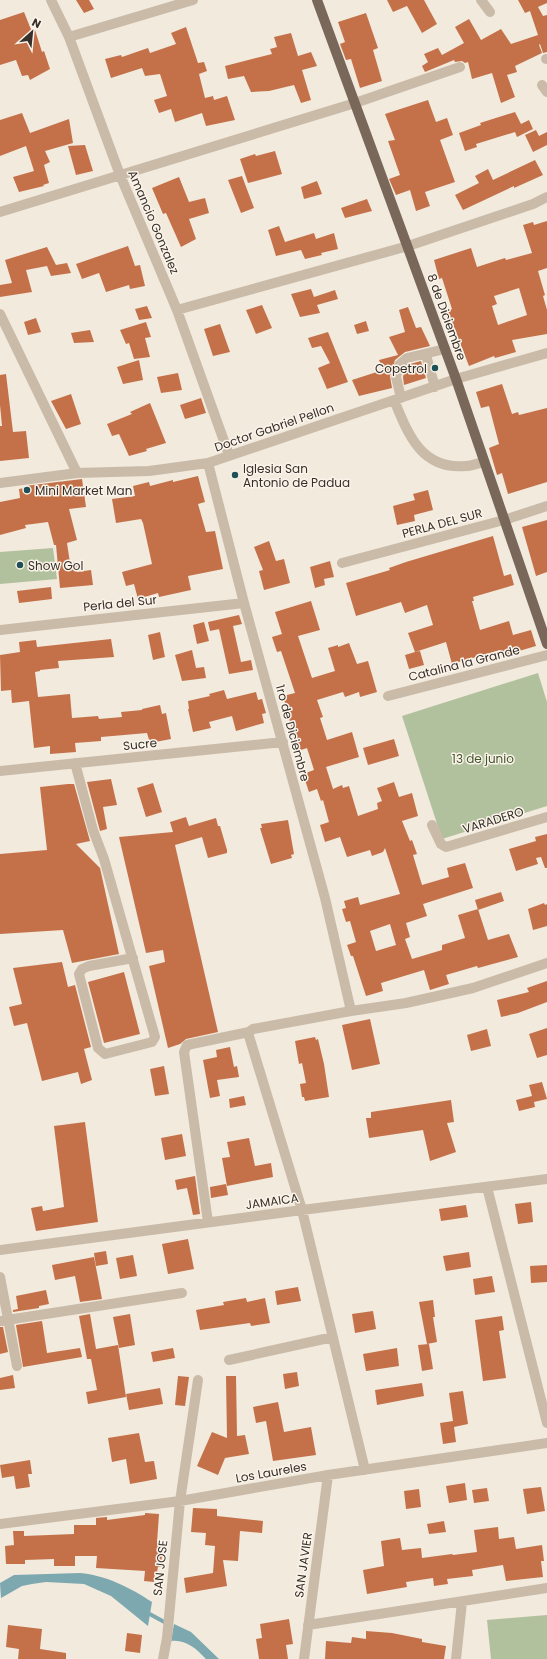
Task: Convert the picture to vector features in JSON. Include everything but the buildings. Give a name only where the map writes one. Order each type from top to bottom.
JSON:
[{"type":"main road","name":"8 de Diciembre","points":[[317,0],[456,379],[547,644]]},
{"type":"street","name":"Amancio Gonzalez","points":[[51,0],[69,37],[120,175],[178,310],[229,455]]},
{"type":"street","points":[[69,37],[193,0]]},
{"type":"street","points":[[481,0],[490,12]]},
{"type":"street","points":[[0,212],[355,103],[460,67]]},
{"type":"street","points":[[178,310],[408,246],[532,204],[547,197]]},
{"type":"street","points":[[0,314],[77,473]]},
{"type":"street","points":[[445,349],[407,358],[399,365],[396,377],[398,399],[407,432],[418,449],[435,461],[451,465],[466,466],[484,462]]},
{"type":"street","name":"Doctor Gabriel Pellon","points":[[0,482],[77,473],[149,471],[208,463],[456,379],[547,353]]},
{"type":"street","points":[[426,354],[435,386]]},
{"type":"street","name":"1ro de Diciembre","points":[[208,463],[244,603],[325,898],[351,1010]]},
{"type":"street","name":"PERLA DEL SUR","points":[[342,563],[504,520],[547,506]]},
{"type":"street","name":"Perla del Sur","points":[[0,630],[244,603]]},
{"type":"street","name":"Catalina la Grande","points":[[388,696],[547,655]]},
{"type":"street","name":"Sucre","points":[[0,771],[283,742]]},
{"type":"street","points":[[75,764],[93,830],[104,859],[133,958],[156,1037],[152,1042],[105,1054],[98,1048],[79,974],[82,969],[89,966],[133,958]]},
{"type":"street","name":"VARADERO","points":[[432,825],[441,844],[446,847],[547,817]]},
{"type":"street","points":[[208,1222],[184,1049],[187,1045],[249,1032],[253,1029],[351,1010],[406,1003],[473,988],[547,963]]},
{"type":"street","points":[[249,1032],[302,1210],[365,1470]]},
{"type":"street","name":"JAMAICA","points":[[0,1250],[547,1179]]},
{"type":"street","points":[[487,1187],[547,1423]]},
{"type":"street","points":[[0,1277],[4,1320],[17,1366]]},
{"type":"street","points":[[4,1320],[182,1293]]},
{"type":"street","points":[[229,1360],[333,1337]]},
{"type":"street","name":"SAN JOSE","points":[[163,1659],[167,1638],[180,1501],[198,1380]]},
{"type":"street","name":"Los Laureles","points":[[0,1524],[180,1501],[328,1475],[547,1443]]},
{"type":"street","name":"SAN JAVIER","points":[[304,1659],[328,1475]]},
{"type":"street","points":[[308,1625],[547,1588]]},
{"type":"street","points":[[456,1659],[462,1602]]},
{"type":"green space","points":[[53,548],[57,579],[0,584],[0,552]]},
{"type":"green space","name":"13 de junio","points":[[538,673],[547,702],[547,806],[442,839],[402,716]]},
{"type":"green space","points":[[547,1615],[547,1659],[491,1659],[487,1620]]},
{"type":"water","points":[[80,1573],[99,1576],[118,1583],[152,1602],[148,1626],[111,1596],[84,1584],[46,1582],[32,1584],[22,1586],[1,1598],[0,1583],[14,1575]]},
{"type":"water","points":[[174,1624],[191,1632],[219,1659],[206,1659],[190,1645],[181,1641],[171,1641]]},
{"type":"waterway","points":[[146,1612],[168,1624]]},
{"type":"place","name":"Copetrol","points":[[435,368]]},
{"type":"place","name":"Iglesia San Antonio de Padua","points":[[235,475]]},
{"type":"place","name":"Mini Market Man","points":[[27,490]]},
{"type":"place","name":"Show Gol","points":[[20,565]]}]
